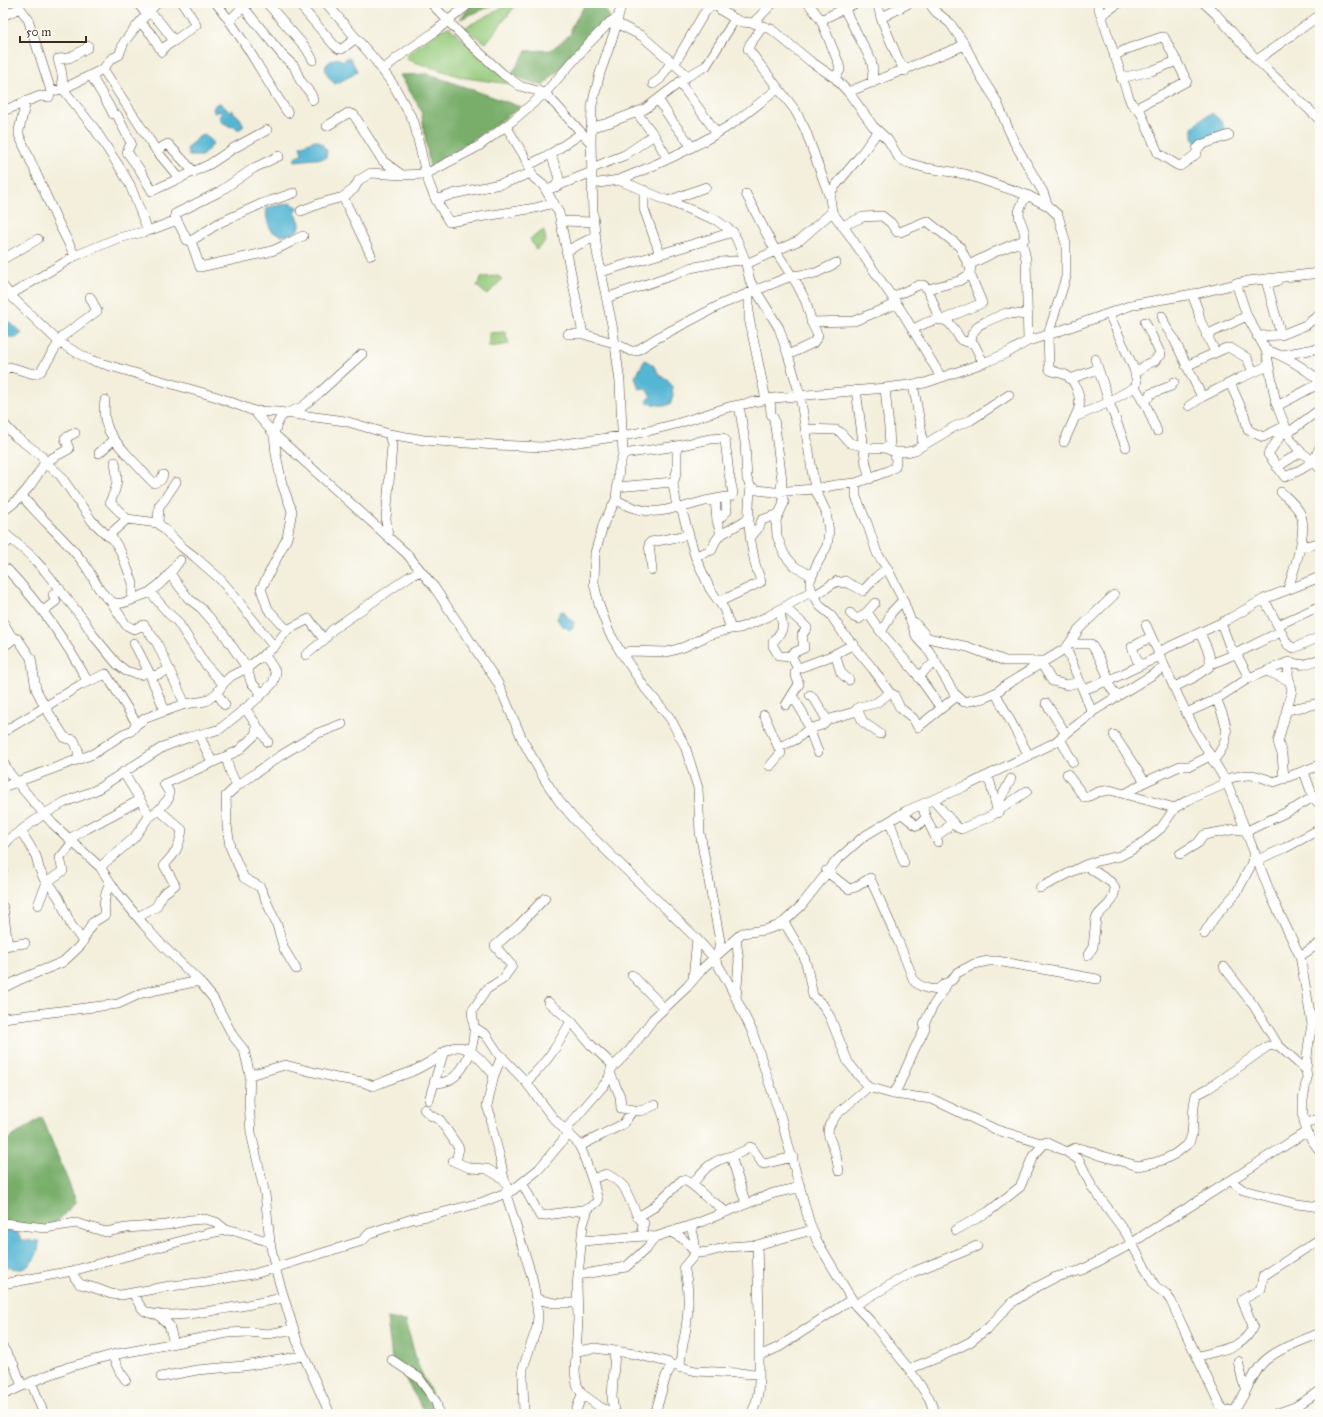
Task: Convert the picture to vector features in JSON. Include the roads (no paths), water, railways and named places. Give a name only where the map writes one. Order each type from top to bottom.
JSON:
[{"type":"street","points":[[138,3],[143,10],[149,12],[174,41]]},
{"type":"street","points":[[51,91],[63,89],[103,70],[111,60],[119,55],[124,42],[157,3]]},
{"type":"street","points":[[140,22],[152,35],[162,52],[163,48],[196,25],[183,3]]},
{"type":"street","points":[[216,3],[242,38],[273,91],[288,113]]},
{"type":"street","points":[[267,3],[306,48],[313,60]]},
{"type":"street","points":[[298,3],[338,49],[342,49],[356,38]]},
{"type":"street","points":[[326,3],[383,70],[414,122],[426,174],[436,200],[449,222],[535,208],[554,203]]},
{"type":"street","points":[[431,3],[468,42],[503,74],[520,86],[545,93],[591,142]]},
{"type":"street","points":[[383,70],[470,3]]},
{"type":"street","points":[[753,23],[773,3]]},
{"type":"street","points":[[808,3],[821,20],[839,64],[840,70],[835,78]]},
{"type":"street","points":[[821,20],[843,6],[856,3]]},
{"type":"street","points":[[876,3],[898,59],[904,70]]},
{"type":"street","points":[[881,18],[909,3]]},
{"type":"street","points":[[929,3],[936,12],[950,23],[965,45],[980,75],[999,106],[1014,142],[1043,192],[1048,206]]},
{"type":"street","points":[[1097,3],[1121,78],[1131,103],[1137,108],[1144,119],[1158,153],[1180,166],[1194,157],[1201,145],[1229,135]]},
{"type":"street","points":[[1101,15],[1119,3]]},
{"type":"street","points":[[1204,3],[1216,14],[1257,60],[1320,120]]},
{"type":"street","points":[[230,20],[244,4],[283,56],[294,66],[300,80],[311,94],[313,100]]},
{"type":"street","points":[[653,84],[660,79],[670,64],[675,63],[703,14],[716,4],[735,19],[771,29],[810,61],[835,78],[848,92],[878,131],[888,140],[899,158],[908,163],[935,170],[965,174],[1027,195],[1048,206],[1058,215],[1066,244],[1066,277],[1048,335],[1049,367],[1050,370],[1067,376],[1070,379],[1076,388],[1080,402],[1064,442]]},
{"type":"street","points":[[3,16],[19,6],[28,19],[51,91],[49,97],[40,96],[3,111]]},
{"type":"street","points":[[843,6],[871,60],[873,70],[872,83]]},
{"type":"street","points":[[618,11],[642,36],[675,63],[688,76]]},
{"type":"street","points":[[301,211],[321,203],[343,197],[354,189],[359,180],[371,173],[402,176],[426,174],[479,146],[506,126],[545,93],[589,43],[610,22],[618,11]]},
{"type":"street","points":[[618,11],[614,33],[592,105],[591,142],[594,222],[621,389],[623,454],[619,468],[616,500],[604,522],[595,552],[594,583],[599,605],[609,632],[645,688],[670,718],[685,746],[698,788],[700,833],[720,941],[716,956]]},
{"type":"street","points":[[1257,60],[1320,15]]},
{"type":"street","points":[[592,127],[645,109],[679,82],[706,66],[735,19]]},
{"type":"street","points":[[763,26],[748,49],[795,110],[805,129],[830,198],[832,212],[894,300],[941,377]]},
{"type":"street","points":[[1114,56],[1127,49],[1162,36],[1164,37],[1187,81],[1137,108]]},
{"type":"street","points":[[848,92],[965,45]]},
{"type":"street","points":[[88,46],[69,58],[58,59],[62,74],[63,89],[94,128],[122,171],[130,186],[148,231]]},
{"type":"street","points":[[1121,78],[1151,71],[1177,61]]},
{"type":"street","points":[[103,70],[128,105],[156,150],[180,179]]},
{"type":"street","points":[[91,75],[113,114],[117,115],[131,143],[127,152],[140,170],[152,191],[210,164],[234,148],[267,130]]},
{"type":"street","points":[[679,82],[717,134]]},
{"type":"street","points":[[592,184],[619,180],[692,147],[717,134],[778,89]]},
{"type":"street","points":[[658,100],[692,147]]},
{"type":"street","points":[[26,102],[19,130],[22,145],[75,256]]},
{"type":"street","points":[[327,126],[348,113],[354,115],[383,161],[402,176]]},
{"type":"street","points":[[636,113],[654,135],[668,159]]},
{"type":"street","points":[[506,126],[534,178],[551,189],[554,203],[559,213],[583,334]]},
{"type":"street","points":[[830,198],[835,185],[860,156],[878,131]]},
{"type":"street","points":[[436,200],[453,194],[504,183],[530,169],[582,133]]},
{"type":"street","points":[[551,189],[625,155],[654,135]]},
{"type":"street","points":[[156,150],[168,144],[194,172]]},
{"type":"street","points":[[551,154],[559,178],[551,189]]},
{"type":"street","points":[[279,156],[254,168],[219,192],[176,214],[177,220],[187,240],[191,241],[200,267],[275,250],[288,242],[303,236]]},
{"type":"street","points":[[619,180],[716,220],[733,232],[737,240],[750,281],[752,293],[749,318],[771,414],[774,419],[782,480],[781,491],[784,503],[776,520],[777,536],[784,554],[794,566],[812,576]]},
{"type":"street","points":[[668,201],[706,187]]},
{"type":"street","points":[[644,190],[644,209],[660,254]]},
{"type":"street","points":[[191,241],[219,223],[261,204],[294,193]]},
{"type":"street","points":[[746,194],[775,250],[797,284],[806,302],[811,322],[818,336],[813,343],[788,355]]},
{"type":"street","points":[[971,264],[1022,241],[1025,238],[1026,234],[1019,219],[1019,207],[1027,195]]},
{"type":"street","points":[[343,197],[371,255]]},
{"type":"street","points":[[606,298],[690,268],[721,262],[745,262],[800,240],[832,212]]},
{"type":"street","points":[[842,226],[863,217],[882,216],[891,223],[897,232],[900,232],[927,222],[960,247],[968,264],[971,264]]},
{"type":"street","points":[[10,295],[75,256],[118,238],[148,231],[177,220]]},
{"type":"street","points":[[560,221],[594,222]]},
{"type":"street","points":[[601,272],[733,232]]},
{"type":"street","points":[[566,251],[596,236]]},
{"type":"street","points":[[3,260],[38,239]]},
{"type":"street","points":[[1022,241],[1026,259],[1028,340]]},
{"type":"street","points":[[568,334],[583,334],[614,343],[631,351],[636,351],[656,338],[722,304],[791,276],[816,273],[836,263]]},
{"type":"street","points":[[913,329],[982,303],[970,274],[971,264]]},
{"type":"street","points":[[3,286],[10,295],[60,343],[90,360],[217,397],[254,411],[345,421],[389,434],[424,440],[542,447],[622,436],[676,424],[739,405],[768,400],[800,395],[925,383],[1007,353],[1028,340],[1048,335],[1135,304],[1192,294],[1236,283],[1320,273]]},
{"type":"street","points":[[928,289],[959,281],[970,274]]},
{"type":"street","points":[[1281,335],[1267,284],[1296,276]]},
{"type":"street","points":[[1236,283],[1247,316],[1266,350],[1277,406],[1286,429],[1291,440],[1301,452],[1317,465]]},
{"type":"street","points":[[811,322],[854,322],[919,285],[922,285],[928,289],[941,319],[950,324],[961,340],[974,344],[983,362]]},
{"type":"street","points":[[752,293],[779,328],[800,395],[815,489],[826,512],[829,532],[827,546],[812,576],[810,586],[813,594],[820,606],[830,614],[890,693],[894,695],[900,708],[913,718],[918,727],[957,696]]},
{"type":"street","points":[[1192,294],[1200,320],[1215,352]]},
{"type":"street","points":[[3,370],[10,367],[34,374],[41,371],[63,336],[99,314],[90,296]]},
{"type":"street","points":[[971,343],[972,334],[979,325],[985,322],[1006,313],[1028,315]]},
{"type":"street","points":[[1075,417],[1108,402],[1138,384],[1109,314]]},
{"type":"street","points":[[1257,336],[1281,335],[1306,325],[1320,314]]},
{"type":"street","points":[[1162,316],[1166,328],[1173,337],[1202,397]]},
{"type":"street","points":[[1206,335],[1247,316]]},
{"type":"street","points":[[1135,374],[1147,364],[1155,361],[1157,357],[1162,355],[1145,322]]},
{"type":"street","points":[[1186,366],[1215,352],[1230,348],[1247,358],[1253,372]]},
{"type":"street","points":[[1282,355],[1320,348]]},
{"type":"street","points":[[1266,350],[1282,355],[1306,369],[1320,382],[1277,406]]},
{"type":"street","points":[[287,630],[268,609],[261,589],[287,538],[292,511],[282,484],[274,434],[279,420],[285,414],[302,406],[319,393],[362,354]]},
{"type":"street","points":[[1095,359],[1108,402],[1126,447]]},
{"type":"street","points":[[1189,406],[1202,397],[1268,366]]},
{"type":"street","points":[[1070,379],[1098,369]]},
{"type":"street","points":[[1142,400],[1150,394],[1171,386],[1174,382]]},
{"type":"street","points":[[1230,383],[1244,414],[1248,430],[1263,437],[1286,429],[1320,408]]},
{"type":"street","points":[[913,384],[922,434],[922,446]]},
{"type":"street","points":[[1135,387],[1157,431]]},
{"type":"street","points":[[751,487],[757,490],[774,492],[815,489],[856,483],[870,479],[894,467],[896,461],[893,451],[885,388]]},
{"type":"street","points":[[856,390],[863,446],[870,479]]},
{"type":"street","points":[[806,429],[836,430],[840,432],[850,443],[871,448],[885,448],[893,451],[907,452],[922,446],[954,427],[971,420],[1009,395]]},
{"type":"street","points":[[105,400],[103,408],[106,426],[113,440],[146,477],[154,483],[161,480],[163,475]]},
{"type":"street","points":[[719,602],[761,582],[754,559],[751,537],[749,497],[751,487],[748,479],[745,442],[739,405]]},
{"type":"street","points":[[254,411],[274,434],[407,554],[447,605],[498,683],[522,741],[559,801],[576,821],[716,956],[752,1031],[770,1081],[793,1157],[812,1230],[845,1290],[910,1369],[929,1398],[935,1414]]},
{"type":"street","points":[[3,423],[16,437],[41,455],[45,462],[60,475],[92,521],[113,539],[121,552],[133,583],[132,600]]},
{"type":"street","points":[[1286,429],[1268,454],[1285,477],[1300,470],[1317,465]]},
{"type":"street","points":[[3,511],[22,496],[37,477],[45,462],[69,449],[65,438],[75,433]]},
{"type":"street","points":[[388,536],[387,512],[392,446],[389,434]]},
{"type":"street","points":[[616,500],[630,507],[654,512],[725,498],[732,496],[733,493],[725,439],[723,438],[623,454]]},
{"type":"street","points":[[99,453],[113,440]]},
{"type":"street","points":[[678,446],[677,471],[673,482],[679,508],[695,556],[710,589],[724,609],[731,629]]},
{"type":"street","points":[[1317,465],[1320,447]]},
{"type":"street","points":[[1277,467],[1301,452]]},
{"type":"street","points":[[115,462],[118,481],[110,502],[127,519],[158,523],[182,547],[219,578],[232,592],[274,646]]},
{"type":"street","points":[[158,523],[159,506],[176,482]]},
{"type":"street","points":[[617,487],[673,482]]},
{"type":"street","points":[[856,483],[856,497],[877,553],[887,568],[903,600],[917,638],[929,651],[954,692],[964,702],[984,698],[997,692],[1067,646],[1080,628],[1114,595]]},
{"type":"street","points":[[1281,492],[1300,512],[1302,518],[1303,535],[1301,547],[1288,589]]},
{"type":"street","points":[[22,496],[83,562],[94,582],[110,600],[126,625],[134,629],[144,625],[157,642],[185,704]]},
{"type":"street","points":[[717,521],[727,511],[725,498]]},
{"type":"street","points":[[715,499],[717,521],[721,534]]},
{"type":"street","points":[[751,537],[762,520],[779,514]]},
{"type":"street","points":[[695,556],[712,550],[715,542],[721,534],[749,518]]},
{"type":"street","points":[[108,536],[127,519]]},
{"type":"street","points":[[3,532],[38,563],[60,589],[83,619],[93,635],[117,664],[126,671],[141,675],[170,670]]},
{"type":"street","points":[[652,570],[649,544],[651,542],[688,535]]},
{"type":"street","points":[[3,546],[11,539]]},
{"type":"street","points":[[1301,547],[1320,543]]},
{"type":"street","points":[[110,600],[116,603],[127,602],[150,592],[170,574],[180,560]]},
{"type":"street","points":[[623,655],[630,651],[667,652],[684,647],[710,635],[740,628],[767,617],[837,581],[843,583],[845,581],[850,585],[856,586],[862,591],[887,568]]},
{"type":"street","points":[[7,569],[43,611],[71,651],[88,682]]},
{"type":"street","points":[[306,655],[324,640],[332,630],[410,576],[421,571]]},
{"type":"street","points":[[170,574],[189,599],[201,608],[223,633],[248,668],[251,682],[262,694]]},
{"type":"street","points":[[1043,662],[1052,680],[1067,685],[1081,686],[1108,680],[1221,623],[1264,599],[1320,577]]},
{"type":"street","points":[[43,611],[56,601],[53,595],[60,589]]},
{"type":"street","points":[[150,592],[169,614],[177,620],[205,664],[223,684]]},
{"type":"street","points":[[1264,599],[1288,645],[1294,648],[1320,638]]},
{"type":"street","points":[[881,632],[889,619],[890,614],[903,600]]},
{"type":"street","points":[[850,612],[859,619],[875,604]]},
{"type":"street","points":[[1174,687],[1206,669],[1210,664],[1229,658],[1320,606]]},
{"type":"street","points":[[781,609],[800,621],[807,628],[802,635],[804,648],[790,656],[783,658],[779,656],[773,646],[773,642],[783,630],[781,609]]},
{"type":"street","points":[[867,612],[881,632],[920,678],[941,708]]},
{"type":"street","points":[[909,616],[928,638],[968,648],[1005,661],[1043,662]]},
{"type":"street","points":[[3,787],[93,754],[123,734],[132,731],[137,724],[146,718],[185,704],[206,701],[218,693],[223,684],[231,676],[248,668],[274,646],[287,630],[310,619],[324,640]]},
{"type":"street","points":[[3,622],[12,637],[18,639],[31,658],[36,689],[45,707],[65,738],[74,740],[78,750],[78,759]]},
{"type":"street","points":[[1221,623],[1230,646],[1249,678]]},
{"type":"street","points":[[1146,625],[1186,713],[1225,781],[1247,831],[1273,900],[1300,956],[1316,1024],[1308,1048],[1306,1070],[1307,1078],[1303,1100],[1305,1128],[1320,1152]]},
{"type":"street","points":[[1200,633],[1208,652],[1210,664]]},
{"type":"street","points":[[3,647],[11,641],[12,637]]},
{"type":"street","points":[[1139,665],[1132,647],[1151,637]]},
{"type":"street","points":[[134,643],[149,673],[165,711]]},
{"type":"street","points":[[797,667],[812,664],[854,644]]},
{"type":"street","points":[[1067,646],[1091,644],[1100,657],[1116,697]]},
{"type":"street","points":[[1067,646],[1092,712]]},
{"type":"street","points":[[1284,779],[1282,754],[1278,742],[1292,690],[1287,669],[1290,662],[1291,647]]},
{"type":"street","points":[[4,845],[9,839],[44,814],[65,802],[96,790],[163,747],[189,737],[220,729],[274,682],[276,674],[264,654]]},
{"type":"street","points":[[835,654],[841,673],[849,680]]},
{"type":"street","points":[[786,705],[799,684],[795,673],[797,667],[790,656]]},
{"type":"street","points":[[1186,713],[1216,698],[1249,678],[1290,662],[1304,665],[1320,659]]},
{"type":"street","points":[[920,678],[925,670],[936,662]]},
{"type":"street","points":[[3,732],[80,685],[106,674],[117,664]]},
{"type":"street","points":[[72,1271],[80,1284],[111,1294],[122,1295],[170,1286],[207,1282],[254,1274],[362,1241],[370,1233],[412,1219],[457,1209],[508,1193],[522,1183],[543,1164],[604,1085],[612,1069],[630,1050],[645,1029],[716,956],[742,933],[765,930],[784,922],[801,906],[826,871],[842,854],[863,837],[902,814],[1054,743],[1092,712],[1165,667]]},
{"type":"street","points":[[1267,671],[1290,681]]},
{"type":"street","points":[[106,674],[137,724]]},
{"type":"street","points":[[997,692],[996,697],[1029,756]]},
{"type":"street","points":[[218,693],[225,705]]},
{"type":"street","points":[[779,747],[795,740],[809,729],[822,725],[827,720],[854,712],[859,707],[876,703],[890,693]]},
{"type":"street","points":[[810,695],[817,703],[827,720]]},
{"type":"street","points":[[1125,794],[1145,782],[1180,766],[1190,766],[1219,754],[1227,739],[1228,731],[1216,698]]},
{"type":"street","points":[[795,700],[803,713],[818,752]]},
{"type":"street","points":[[1046,703],[1063,736],[1073,762]]},
{"type":"street","points":[[1287,710],[1320,703]]},
{"type":"street","points":[[245,708],[268,742]]},
{"type":"street","points":[[856,709],[863,722],[880,734]]},
{"type":"street","points":[[764,715],[781,753],[770,766]]},
{"type":"street","points":[[100,867],[134,838],[150,816],[159,810],[169,797],[169,792],[164,784],[238,751],[255,735],[256,723]]},
{"type":"street","points":[[296,969],[284,949],[277,925],[260,887],[244,878],[230,847],[227,825],[226,796],[237,786],[280,756],[316,734],[342,724]]},
{"type":"street","points":[[199,735],[212,762]]},
{"type":"street","points":[[1114,735],[1145,782]]},
{"type":"street","points":[[226,757],[230,771],[237,786]]},
{"type":"street","points":[[3,762],[16,782],[44,814],[100,867],[110,882],[162,945],[199,981],[216,1002],[233,1036],[244,1050],[250,1075],[249,1101],[251,1133],[265,1194],[270,1242],[275,1268],[303,1356],[330,1414]]},
{"type":"street","points":[[1040,888],[1097,860],[1120,856],[1145,841],[1161,828],[1175,808],[1225,781],[1248,775],[1266,778],[1274,782],[1320,765]]},
{"type":"street","points":[[123,772],[150,816]]},
{"type":"street","points":[[1180,854],[1198,843],[1204,835],[1236,829],[1247,831],[1295,808],[1318,801],[1304,772]]},
{"type":"street","points":[[1067,774],[1085,798],[1098,792],[1110,790],[1175,808]]},
{"type":"street","points":[[984,777],[990,782],[997,810]]},
{"type":"street","points":[[997,810],[1011,779]]},
{"type":"street","points":[[933,800],[961,829],[997,810],[1026,791]]},
{"type":"street","points":[[38,906],[47,882],[63,871],[60,858],[71,841],[86,829],[140,800]]},
{"type":"street","points":[[922,805],[926,818],[937,840],[952,821]]},
{"type":"street","points":[[138,917],[156,907],[162,894],[175,885],[164,865],[173,857],[179,845],[182,830],[159,810]]},
{"type":"street","points":[[902,814],[917,826],[926,818]]},
{"type":"street","points":[[890,822],[904,864]]},
{"type":"street","points":[[1204,934],[1214,918],[1237,892],[1256,857],[1285,848],[1320,829]]},
{"type":"street","points":[[21,831],[35,854],[44,879],[59,898],[71,925],[83,941]]},
{"type":"street","points":[[3,860],[3,869]]},
{"type":"street","points":[[1085,865],[1112,883],[1115,889],[1114,897],[1109,905],[1096,918],[1093,947],[1088,955]]},
{"type":"street","points":[[826,871],[849,889],[856,887],[870,878],[917,985],[930,989],[937,989],[947,983],[963,969],[974,964],[988,961],[997,961],[1097,979]]},
{"type":"street","points":[[3,988],[38,972],[61,964],[67,959],[83,941],[92,923],[104,915],[105,894],[110,882]]},
{"type":"street","points":[[434,1082],[445,1082],[457,1074],[467,1061],[475,1035],[472,1011],[487,989],[503,979],[512,966],[494,946],[519,925],[545,898]]},
{"type":"street","points":[[3,907],[6,946],[25,943]]},
{"type":"street","points":[[784,922],[803,954],[813,996],[823,1005],[830,1016],[848,1062],[868,1087],[893,1094],[932,1099],[997,1130],[1044,1144],[1046,1142],[1067,1152],[1079,1160],[1092,1187],[1122,1227],[1151,1276],[1155,1286],[1166,1294],[1171,1301],[1220,1405],[1224,1410],[1234,1413],[1261,1364],[1274,1354],[1320,1333]]},
{"type":"street","points":[[693,979],[697,939]]},
{"type":"street","points":[[736,939],[739,961],[736,999]]},
{"type":"street","points":[[1300,956],[1320,943]]},
{"type":"street","points":[[1224,966],[1254,1006],[1278,1045],[1306,1070]]},
{"type":"street","points":[[632,975],[664,1008]]},
{"type":"street","points":[[3,1018],[118,1004],[142,993],[199,981]]},
{"type":"street","points":[[893,1094],[898,1088],[925,1028],[924,1024],[947,983]]},
{"type":"street","points":[[548,1002],[571,1021],[612,1069],[620,1096],[620,1108],[641,1111],[655,1106]]},
{"type":"street","points":[[526,1082],[544,1064],[558,1045],[571,1021]]},
{"type":"street","points":[[474,1027],[486,1034],[502,1056],[526,1082],[553,1118],[580,1146],[598,1201],[588,1208],[540,1216],[522,1183]]},
{"type":"street","points":[[1067,1152],[1075,1148],[1083,1149],[1099,1156],[1138,1166],[1153,1164],[1175,1154],[1189,1143],[1192,1134],[1196,1095],[1209,1088],[1268,1046],[1278,1045]]},
{"type":"street","points":[[250,1075],[285,1065],[337,1078],[363,1082],[374,1086],[394,1077],[409,1073],[452,1047],[460,1046],[477,1057],[494,1075]]},
{"type":"street","points":[[429,1100],[442,1054]]},
{"type":"street","points":[[502,1056],[494,1075],[487,1106],[491,1117],[492,1128],[504,1180],[532,1277],[538,1316],[523,1368],[522,1381],[524,1414]]},
{"type":"street","points":[[840,1171],[829,1137],[829,1126],[837,1114],[868,1087]]},
{"type":"street","points":[[424,1109],[430,1115],[440,1120],[459,1148],[455,1161],[470,1168],[487,1170],[504,1180]]},
{"type":"street","points":[[580,1146],[623,1124],[633,1110]]},
{"type":"street","points":[[910,1369],[942,1356],[970,1342],[990,1327],[1010,1304],[1031,1290],[1056,1277],[1082,1270],[1132,1244],[1150,1231],[1231,1181],[1320,1118]]},
{"type":"street","points":[[956,1230],[988,1212],[1020,1187],[1034,1156],[1044,1144]]},
{"type":"street","points":[[692,1184],[702,1171],[708,1167],[721,1159],[739,1154],[750,1147],[764,1164],[793,1157]]},
{"type":"street","points":[[731,1156],[746,1204]]},
{"type":"street","points":[[592,1179],[606,1174],[618,1181],[624,1187],[638,1217],[644,1223],[642,1227],[644,1236]]},
{"type":"street","points":[[638,1217],[650,1209],[682,1180],[692,1184],[725,1212]]},
{"type":"street","points":[[1231,1181],[1243,1190],[1297,1204],[1320,1207]]},
{"type":"street","points":[[582,1241],[644,1236],[654,1237],[691,1226],[774,1193],[800,1186]]},
{"type":"street","points":[[588,1208],[583,1225],[577,1286],[577,1351],[575,1372],[577,1385],[582,1394],[600,1407],[615,1414]]},
{"type":"street","points":[[3,1224],[45,1228],[76,1223],[106,1232],[126,1228],[167,1225],[190,1220],[205,1219],[216,1222],[226,1230]]},
{"type":"street","points":[[691,1226],[696,1253]]},
{"type":"street","points":[[3,1284],[72,1271],[210,1233],[226,1230],[235,1231],[270,1242]]},
{"type":"street","points":[[655,1414],[666,1376],[676,1366],[688,1306],[687,1279],[684,1267],[696,1253],[708,1252],[728,1247],[757,1245],[812,1230]]},
{"type":"street","points":[[672,1232],[682,1238],[696,1253]]},
{"type":"street","points":[[578,1275],[626,1267],[648,1247],[654,1237]]},
{"type":"street","points":[[1198,1357],[1238,1345],[1245,1340],[1250,1334],[1253,1326],[1242,1300],[1261,1289],[1263,1276],[1320,1239]]},
{"type":"street","points":[[751,1414],[758,1394],[759,1312],[757,1245]]},
{"type":"street","points":[[759,1356],[779,1347],[854,1302],[911,1273],[977,1246]]},
{"type":"street","points":[[133,1293],[143,1309],[157,1314],[196,1313],[284,1298]]},
{"type":"street","points":[[536,1298],[554,1303],[578,1304]]},
{"type":"street","points":[[157,1314],[169,1325],[174,1343]]},
{"type":"street","points":[[3,1395],[69,1366],[112,1355],[228,1333],[248,1332],[268,1334],[294,1329]]},
{"type":"street","points":[[3,1348],[27,1384],[44,1414]]},
{"type":"street","points":[[577,1351],[595,1348],[615,1351],[660,1360],[696,1372],[758,1374]]},
{"type":"street","points":[[615,1351],[612,1397],[615,1414]]},
{"type":"street","points":[[112,1355],[120,1372],[126,1380]]},
{"type":"street","points":[[161,1377],[197,1370],[244,1366],[303,1356]]},
{"type":"street","points":[[392,1360],[419,1378],[436,1402],[439,1414]]},
{"type":"street","points":[[1238,1361],[1243,1382],[1247,1388]]},
{"type":"street","points":[[1275,1414],[1295,1407],[1320,1392]]},
{"type":"street","points":[[575,1414],[582,1394]]},
{"type":"water","points":[[347,57],[351,59],[357,71],[353,75],[335,84],[327,74],[325,68],[326,65],[336,58],[344,61]]},
{"type":"water","points":[[220,103],[240,118],[244,126],[240,129],[236,129],[233,126],[231,127],[222,122],[219,116],[222,114],[217,111],[215,114],[213,109],[215,105]]},
{"type":"water","points":[[1212,113],[1223,125],[1223,134],[1204,141],[1201,140],[1196,143],[1193,136],[1193,127],[1201,119]]},
{"type":"water","points":[[205,134],[213,142],[213,144],[202,156],[189,156],[187,149],[197,138]]},
{"type":"water","points":[[315,140],[320,142],[327,151],[326,158],[294,161],[296,156],[302,154],[300,146]]},
{"type":"water","points":[[291,203],[299,208],[295,211],[300,222],[300,227],[294,233],[282,236],[273,232],[268,224],[266,211],[269,207]]},
{"type":"water","points":[[3,317],[22,333],[16,338],[3,336]]},
{"type":"water","points":[[645,360],[653,365],[660,376],[667,379],[672,386],[673,395],[670,404],[665,406],[648,403],[647,400],[651,396],[645,388],[639,389],[635,377]]},
{"type":"water","points":[[564,611],[568,618],[574,622],[573,628],[570,630],[561,625],[557,619],[560,612]]},
{"type":"water","points":[[6,1228],[18,1233],[21,1240],[39,1241],[35,1258],[29,1265],[22,1269],[8,1267],[3,1268],[3,1229]]}]
